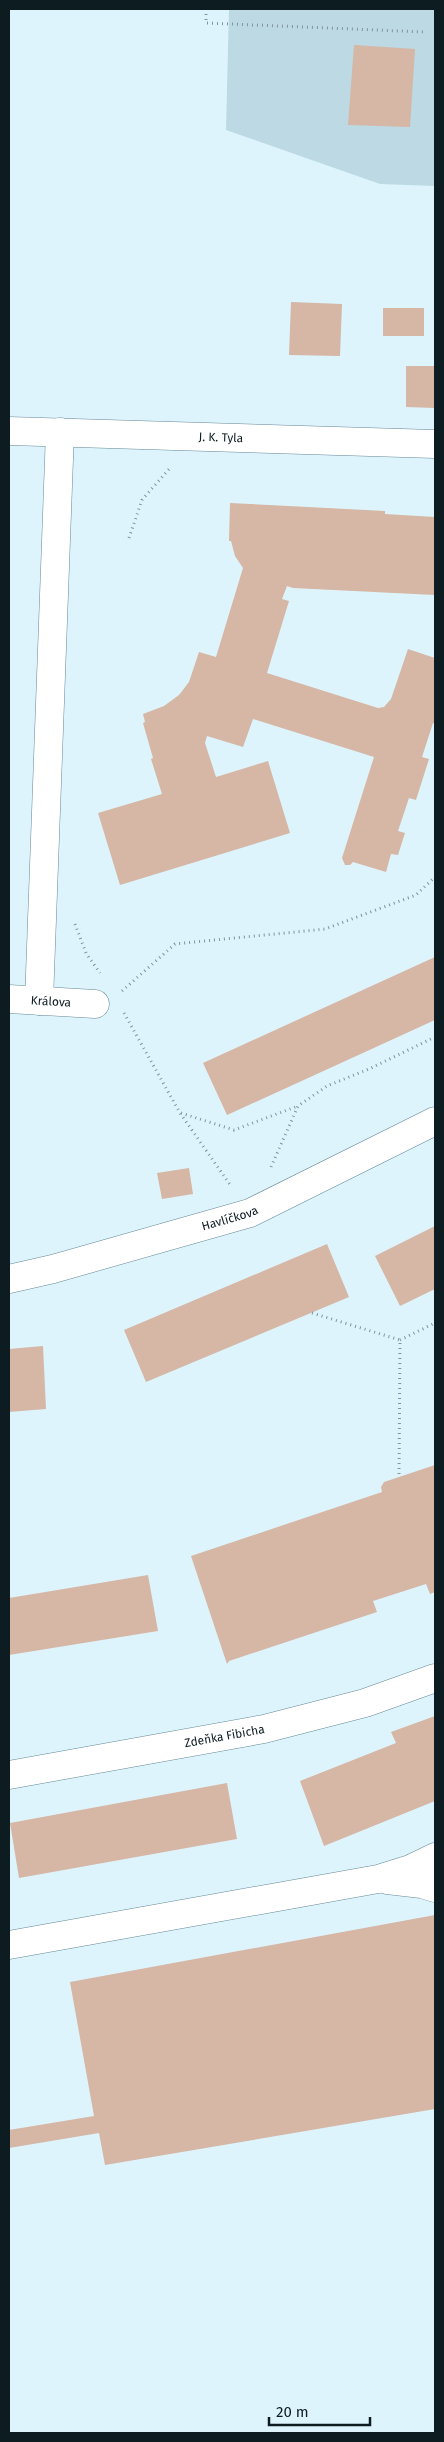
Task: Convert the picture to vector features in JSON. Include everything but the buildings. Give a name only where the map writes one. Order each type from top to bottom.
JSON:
[{"type":"street","name":"J. K. Tyla","points":[[9,431],[435,444]]},
{"type":"street","points":[[39,1001],[60,432]]},
{"type":"street","name":"Králova","points":[[9,999],[39,1001],[105,1000]]},
{"type":"street","name":"Havlíčkova","points":[[9,1278],[53,1269],[250,1213],[435,1121]]},
{"type":"street","name":"Zdeňka Fibicha","points":[[9,1775],[264,1729],[365,1703],[435,1678]]},
{"type":"street","points":[[9,1945],[378,1880],[410,1869],[435,1857]]},
{"type":"street","points":[[378,1880],[422,1884],[435,1888]]},
{"type":"path","points":[[206,9],[206,23],[425,32]]},
{"type":"path","points":[[129,538],[142,500],[170,468],[178,463]]},
{"type":"path","points":[[250,1213],[180,1113],[105,1000],[175,944],[216,942],[325,929],[416,895],[435,877]]},
{"type":"path","points":[[73,915],[86,953],[101,975]]},
{"type":"path","points":[[180,1113],[234,1130],[298,1106],[327,1086],[369,1069],[435,1037]]},
{"type":"path","points":[[270,1168],[298,1106]]},
{"type":"path","points":[[312,1313],[400,1340],[435,1323]]},
{"type":"path","points":[[399,1477],[400,1340]]},
{"type":"shaded area","points":[[229,9],[435,9],[435,186],[380,184],[226,130]]}]
